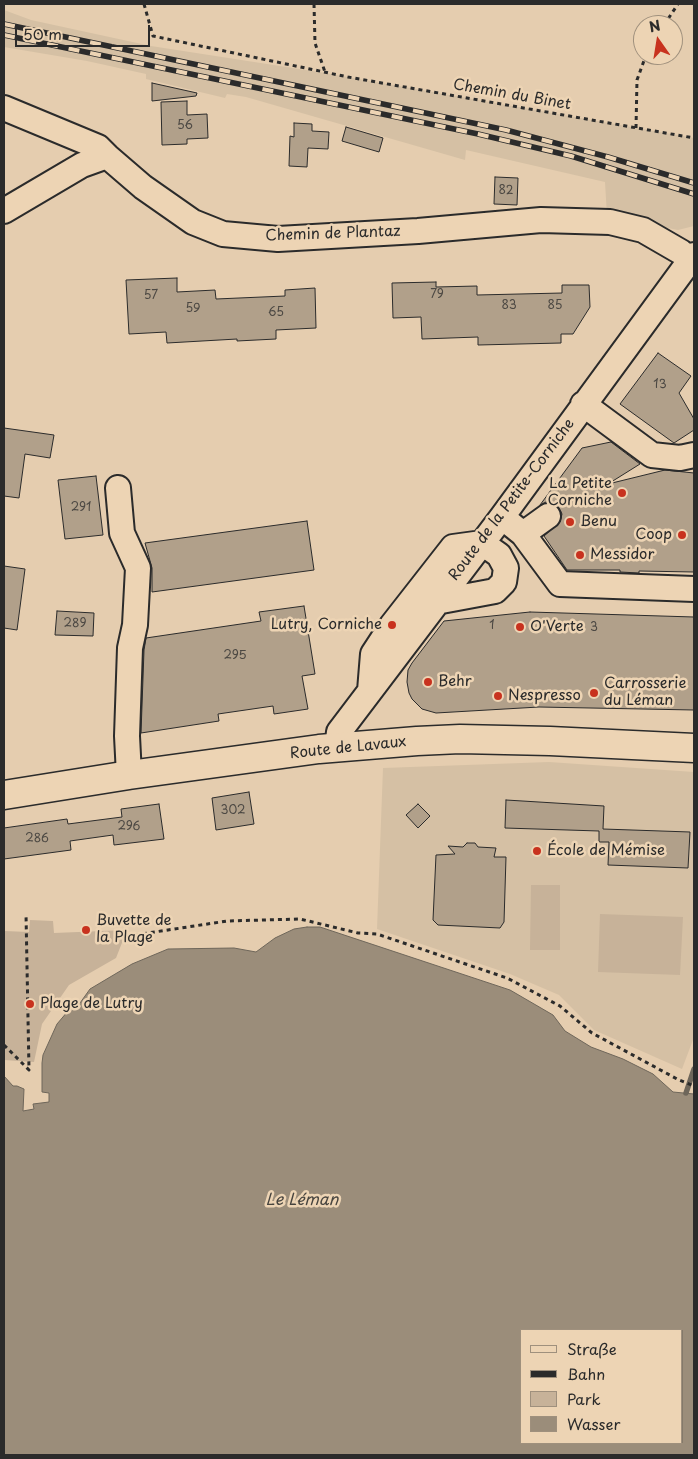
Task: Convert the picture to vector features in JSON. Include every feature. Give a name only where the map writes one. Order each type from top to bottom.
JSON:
[{"type":"main road","name":"Route de Lavaux","points":[[4,795],[129,775],[337,747],[460,739],[550,740],[694,748]]},
{"type":"street","name":"Chemin de Plantaz","points":[[4,108],[98,147],[144,187],[193,222],[223,234],[278,239],[418,231],[541,220],[610,222],[642,230],[692,257]]},
{"type":"street","points":[[4,211],[82,165],[107,156]]},
{"type":"street","name":"Route de la Petite-Corniche","points":[[337,747],[339,732],[502,517],[692,257]]},
{"type":"street","points":[[583,404],[652,455],[680,458],[694,455]]},
{"type":"street","points":[[118,488],[122,533],[138,568],[135,625],[130,648],[127,736],[129,775]]},
{"type":"street","points":[[523,534],[548,516]]},
{"type":"street","points":[[502,517],[523,534],[560,584],[694,589]]},
{"type":"street","points":[[370,691],[373,654],[392,625],[452,547],[482,543],[499,555],[506,568],[504,582],[495,591],[436,602]]},
{"type":"path","name":"Chemin du Binet","points":[[144,4],[153,36],[325,73],[694,138]]},
{"type":"path","points":[[314,4],[315,43],[325,73]]},
{"type":"path","points":[[671,15],[678,4]]},
{"type":"path","points":[[636,128],[637,80],[642,65]]},
{"type":"path","points":[[4,1045],[28,1070],[26,914]]},
{"type":"path","points":[[135,934],[227,921],[300,919],[358,933],[377,934],[506,978],[560,1006],[592,1033],[679,1080],[694,1086]]},
{"type":"shaded area","points":[[4,10],[31,20],[151,46],[325,73],[694,138],[694,226],[678,230],[607,216],[605,182],[466,150],[465,160],[246,97],[227,94],[225,98],[146,79],[146,74],[87,61],[4,47]]},
{"type":"shaded area","name":"École de Mémise","points":[[549,762],[694,772],[694,1037],[682,1069],[594,1030],[559,995],[510,974],[377,929],[383,768]]},
{"type":"green space","points":[[531,885],[560,885],[560,950],[530,950]]},
{"type":"green space","points":[[600,914],[683,917],[680,975],[598,972]]},
{"type":"green space","name":"Plage de Lutry","points":[[30,920],[53,921],[54,933],[127,930],[116,958],[69,985],[42,1024],[34,1062],[4,1060],[4,931],[29,932]]},
{"type":"water","name":"Le Léman","points":[[320,927],[510,990],[553,1015],[565,1031],[591,1047],[623,1059],[653,1074],[673,1092],[694,1094],[694,1455],[4,1455],[4,1076],[13,1086],[24,1089],[23,1111],[34,1109],[33,1104],[49,1102],[49,1093],[42,1092],[43,1055],[57,1024],[68,1011],[80,1003],[90,989],[132,964],[168,949],[234,948],[256,952],[275,938],[294,929]]},
{"type":"building","points":[[152,83],[197,93],[196,96],[152,101]]},
{"type":"building","points":[[187,101],[187,115],[207,114],[208,138],[187,139],[187,144],[162,145],[161,102]]},
{"type":"building","points":[[294,123],[312,124],[312,131],[329,132],[328,149],[308,148],[307,167],[289,166],[290,136],[294,137]]},
{"type":"building","points":[[346,127],[383,138],[379,152],[342,141]]},
{"type":"building","points":[[495,177],[518,178],[517,205],[494,204]]},
{"type":"building","points":[[177,278],[177,292],[215,290],[216,299],[285,296],[285,290],[315,288],[316,328],[276,330],[276,339],[237,341],[237,339],[167,343],[166,332],[129,334],[126,280]]},
{"type":"building","points":[[436,282],[436,287],[477,286],[477,295],[562,293],[562,285],[589,285],[590,307],[573,334],[561,334],[561,343],[478,345],[478,337],[422,339],[421,317],[393,318],[392,283]]},
{"type":"building","points":[[658,353],[691,376],[679,393],[694,419],[694,430],[674,443],[620,404]]},
{"type":"building","points":[[4,428],[54,435],[50,458],[25,454],[19,498],[4,496]]},
{"type":"building","name":"La Petite Corniche","points":[[611,442],[640,464],[608,484],[665,470],[694,473],[694,572],[639,571],[639,573],[620,572],[620,570],[567,570],[544,536],[560,522],[562,514],[553,503],[546,502],[540,505],[582,448]]},
{"type":"building","points":[[96,476],[103,535],[65,539],[58,480]]},
{"type":"building","points":[[307,521],[314,570],[152,592],[152,568],[145,543]]},
{"type":"building","points":[[4,566],[25,569],[17,630],[4,628]]},
{"type":"building","points":[[304,606],[315,674],[302,676],[308,709],[274,714],[273,706],[218,714],[219,721],[141,733],[146,638],[261,621],[259,612]]},
{"type":"building","points":[[57,611],[94,613],[93,636],[55,635]]},
{"type":"building","points":[[530,612],[694,617],[694,710],[539,707],[436,713],[422,709],[412,699],[407,682],[408,670],[444,621]]},
{"type":"building","points":[[249,792],[254,824],[216,830],[212,798]]},
{"type":"building","points":[[506,800],[604,806],[603,829],[690,832],[688,868],[608,865],[609,842],[599,842],[599,831],[505,828]]},
{"type":"building","points":[[159,804],[164,839],[114,845],[113,835],[70,841],[71,850],[4,859],[4,828],[67,819],[68,824],[122,817],[121,809]]},
{"type":"building","points":[[418,804],[430,816],[418,828],[406,815]]},
{"type":"building","points":[[467,843],[475,843],[478,847],[496,848],[494,857],[506,857],[504,922],[500,928],[438,925],[433,920],[436,855],[455,854],[448,846],[463,847]]},
{"type":"waterway","points":[[686,1093],[694,1069]]},
{"type":"railway","points":[[4,24],[506,130],[608,157],[694,183]]},
{"type":"railway","points":[[4,35],[478,134],[571,156],[694,194]]},
{"type":"place","name":"La Petite Corniche","points":[[622,493]]},
{"type":"place","name":"Benu","points":[[570,522]]},
{"type":"place","name":"Coop","points":[[682,535]]},
{"type":"place","name":"Messidor","points":[[580,555]]},
{"type":"place","name":"Lutry, Corniche","points":[[392,625]]},
{"type":"place","name":"O'Verte","points":[[520,627]]},
{"type":"place","name":"Behr","points":[[428,682]]},
{"type":"place","name":"Carrosserie du Léman","points":[[594,693]]},
{"type":"place","name":"Nespresso","points":[[498,696]]},
{"type":"place","name":"École de Mémise","points":[[537,851]]},
{"type":"place","name":"Buvette de la Plage","points":[[86,930]]},
{"type":"place","name":"Plage de Lutry","points":[[30,1004]]}]
